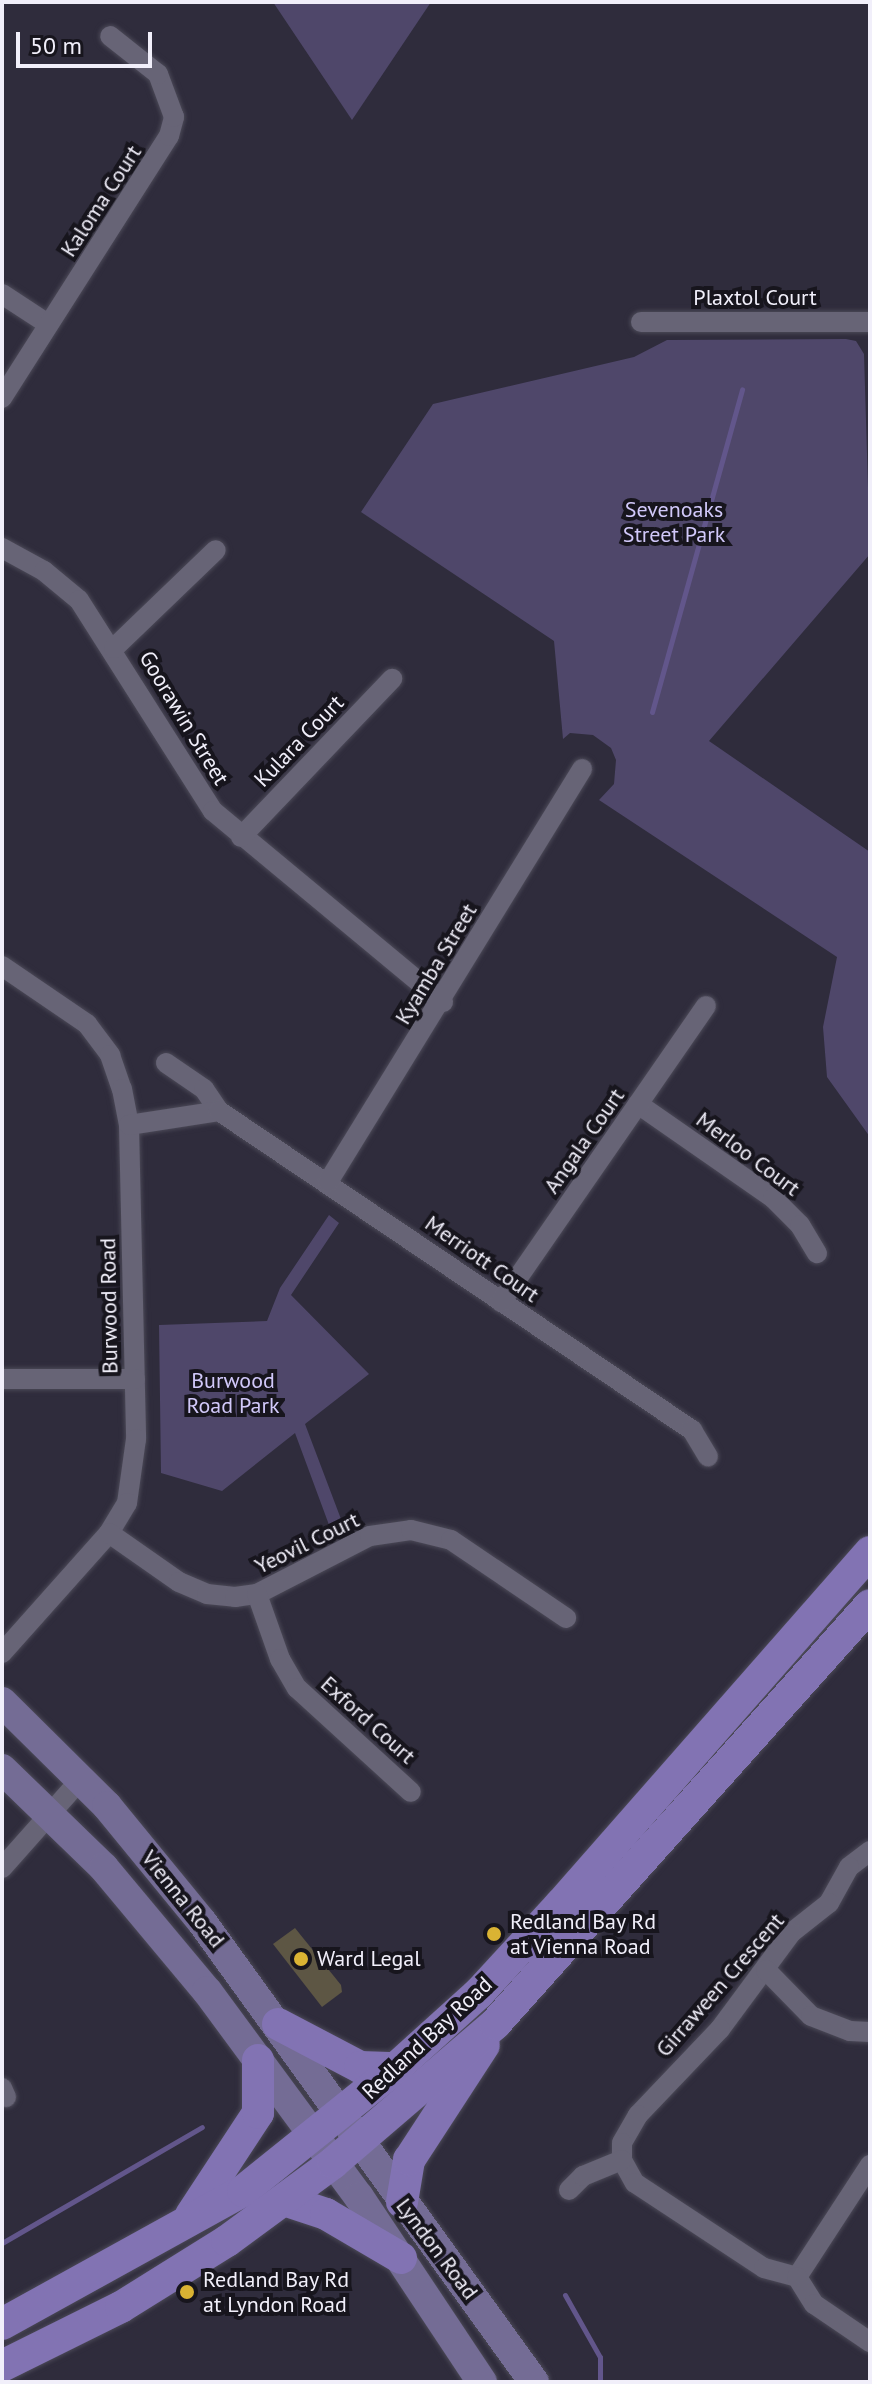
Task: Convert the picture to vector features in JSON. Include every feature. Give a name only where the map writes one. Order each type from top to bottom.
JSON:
[{"type":"main road","name":"Redland Bay Road","points":[[349,2129],[396,2068],[479,1993],[560,1905],[870,1552]]},
{"type":"main road","name":"Redland Bay Road","points":[[2,2366],[121,2307],[284,2200],[324,2150],[349,2129],[495,2024],[870,1605]]},
{"type":"main road","name":"Vienna Road","points":[[2,1702],[81,1779],[155,1863],[278,2024],[349,2129]]},
{"type":"main road","name":"Vienna Road","points":[[2,1769],[50,1814],[167,1942],[324,2150]]},
{"type":"main road","points":[[278,2024],[360,2067],[396,2068]]},
{"type":"main road","points":[[402,2202],[409,2160],[469,2073],[495,2024]]},
{"type":"main road","points":[[182,2227],[249,2134],[261,2094],[258,2060]]},
{"type":"main road","name":"Lyndon Road","points":[[349,2129],[534,2382]]},
{"type":"main road","name":"Redland Bay Road","points":[[2,2324],[243,2191],[324,2150]]},
{"type":"main road","name":"Lyndon Road","points":[[324,2150],[401,2258],[482,2382]]},
{"type":"main road","points":[[284,2200],[326,2214],[401,2258]]},
{"type":"street","name":"Kaloma Court","points":[[2,398],[158,161],[172,127],[170,99],[158,74],[110,36]]},
{"type":"street","points":[[2,294],[48,324]]},
{"type":"street","name":"Plaxtol Court","points":[[641,322],[870,322]]},
{"type":"street","name":"Goorawin Street","points":[[2,548],[44,571],[79,600],[114,648],[190,781],[241,837],[443,1002]]},
{"type":"street","points":[[114,648],[216,550]]},
{"type":"street","name":"Kulara Court","points":[[241,837],[392,679]]},
{"type":"street","name":"Kyamba Street","points":[[328,1182],[443,1002],[582,769]]},
{"type":"street","name":"Burwood Road","points":[[2,966],[87,1024],[110,1055],[129,1125],[135,1379],[135,1472],[127,1503],[109,1533],[2,1653]]},
{"type":"street","name":"Angala Court","points":[[501,1302],[706,1006]]},
{"type":"street","name":"Merriott Court","points":[[166,1063],[204,1089],[219,1111],[692,1430],[708,1457]]},
{"type":"street","name":"Merloo Court","points":[[638,1104],[773,1198],[800,1225],[817,1253]]},
{"type":"street","points":[[129,1125],[219,1111]]},
{"type":"street","points":[[2,1379],[135,1379]]},
{"type":"street","name":"Yeovil Court","points":[[109,1533],[157,1569],[207,1594],[257,1594],[370,1536],[411,1530],[451,1540],[566,1618]]},
{"type":"street","name":"Exford Court","points":[[257,1594],[280,1659],[297,1688],[411,1792]]},
{"type":"street","points":[[740,1750],[800,1707],[870,1628]]},
{"type":"street","points":[[2,1868],[81,1779]]},
{"type":"street","name":"Girraween Crescent","points":[[622,2160],[628,2128],[766,1970],[791,1933],[829,1903],[849,1867],[870,1851]]},
{"type":"street","points":[[766,1970],[811,2016],[850,2031],[870,2032]]},
{"type":"street","points":[[569,2190],[583,2176],[622,2160],[635,2183],[764,2268],[797,2277],[814,2304],[870,2342]]},
{"type":"street","points":[[797,2277],[870,2165]]},
{"type":"green space","points":[[273,2],[431,2],[352,120]]},
{"type":"green space","name":"Sevenoaks Street Park","points":[[667,340],[856,341],[864,354],[870,554],[709,741],[870,852],[870,1137],[827,1077],[823,1027],[837,957],[599,800],[614,784],[616,760],[611,748],[593,735],[570,733],[563,739],[554,641],[361,512],[433,404],[634,357]]},
{"type":"green space","name":"Burwood Road Park","points":[[329,1215],[339,1223],[291,1295],[369,1374],[305,1424],[344,1527],[332,1533],[295,1433],[222,1491],[161,1473],[159,1325],[267,1321],[280,1288]]},
{"type":"building","name":"Ward Legal","points":[[295,1928],[341,1985],[342,1992],[322,2007],[273,1944]]},
{"type":"waterway","points":[[652,712],[742,389]]},
{"type":"waterway","points":[[2,2243],[202,2127]]},
{"type":"waterway","points":[[565,2295],[600,2357],[600,2382]]},
{"type":"place","name":"Redland Bay Rd at Vienna Road","points":[[494,1934]]},
{"type":"place","name":"Ward Legal","points":[[301,1959]]},
{"type":"place","name":"Redland Bay Rd at Lyndon Road","points":[[187,2292]]}]
